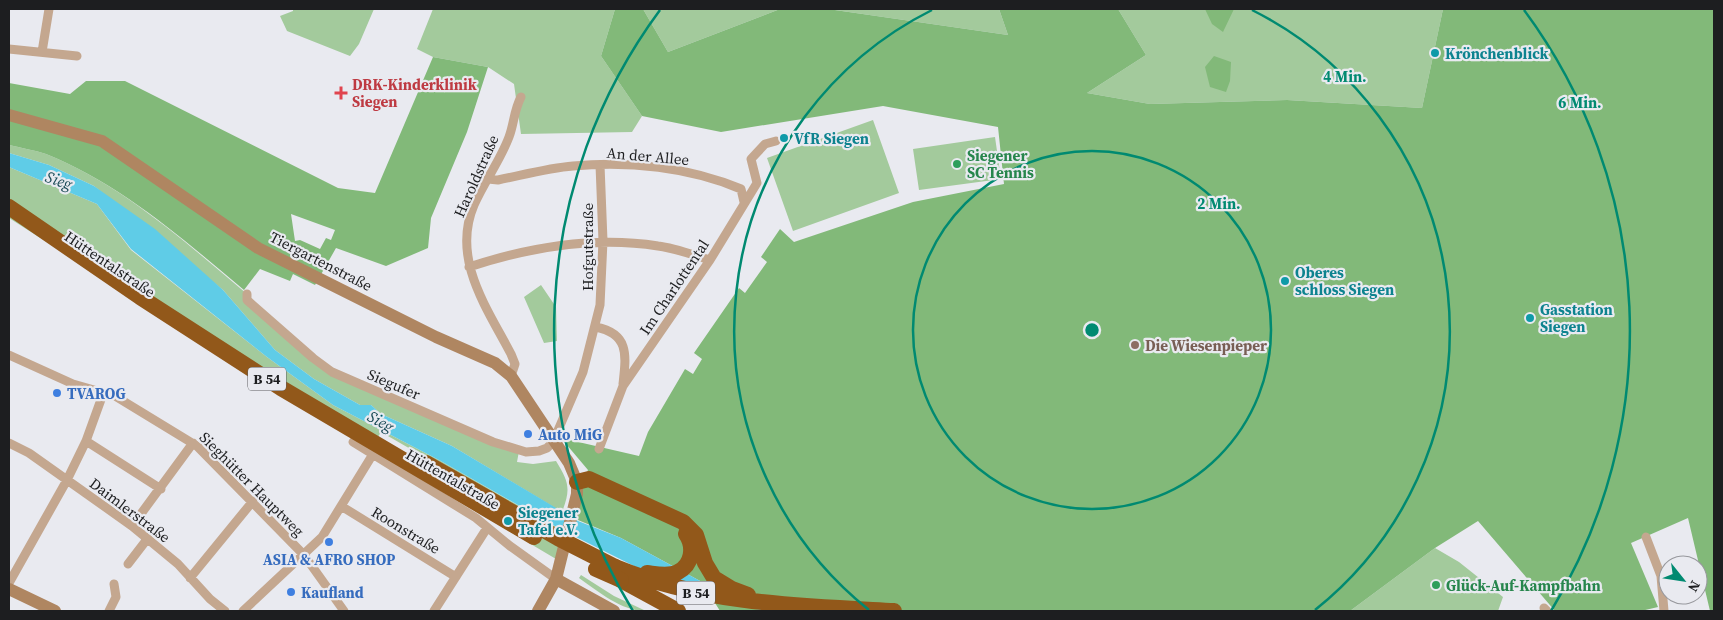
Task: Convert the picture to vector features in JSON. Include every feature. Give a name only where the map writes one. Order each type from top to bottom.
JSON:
[{"type":"highway","name":"Hüttentalstraße","points":[[9,195],[191,319],[286,379],[468,489],[618,574],[704,595],[781,605],[894,611]]},
{"type":"highway","name":"Hüttentalstraße","points":[[9,207],[140,297],[281,388],[526,532],[668,597],[743,611]]},
{"type":"highway","points":[[577,482],[589,479],[683,522],[696,535],[697,553],[711,574],[719,582],[732,589],[781,605]]},
{"type":"highway","points":[[618,574],[673,574],[687,564],[697,553]]},
{"type":"highway","points":[[618,574],[678,611]]},
{"type":"street","points":[[42,52],[49,9]]},
{"type":"street","points":[[9,48],[77,56]]},
{"type":"street","name":"Haroldstraße","points":[[511,376],[515,364],[469,267],[465,240],[469,217],[509,137],[521,97]]},
{"type":"street","name":"Tiergartenstraße","points":[[9,115],[102,140],[258,248],[436,337],[480,355],[511,376],[553,442],[569,463],[577,482]]},
{"type":"street","points":[[744,202],[757,183],[751,158],[765,144],[776,141]]},
{"type":"street","name":"An der Allee","points":[[488,179],[498,180],[572,166],[600,165],[666,168],[715,179],[741,189],[744,202]]},
{"type":"street","name":"Hofgutstraße","points":[[553,442],[583,372],[596,326],[602,283],[603,241],[600,165]]},
{"type":"street","name":"Im Charlottental","points":[[599,449],[623,386],[710,260],[740,214],[744,202]]},
{"type":"street","points":[[469,267],[559,246],[603,241],[660,246],[710,260]]},
{"type":"street","name":"Siegufer","points":[[247,294],[247,300],[313,358],[332,372],[493,442],[519,451],[539,452],[553,442]]},
{"type":"street","name":"Im Charlottental","points":[[596,326],[605,328],[620,339],[625,350],[623,386]]},
{"type":"street","name":"Sieghütter Hauptweg","points":[[9,355],[74,384],[115,396],[193,443],[253,501],[304,555],[344,611]]},
{"type":"street","points":[[9,583],[67,480],[86,441],[103,394]]},
{"type":"street","points":[[86,441],[161,490]]},
{"type":"street","points":[[353,442],[476,518],[556,579],[614,611]]},
{"type":"street","name":"Daimlerstraße","points":[[9,443],[30,453],[148,538],[178,564],[210,599],[226,611]]},
{"type":"street","points":[[132,526],[161,490],[193,443]]},
{"type":"street","points":[[243,611],[322,537],[373,454]]},
{"type":"street","points":[[538,611],[556,579],[574,504],[577,482]]},
{"type":"street","points":[[190,578],[253,501]]},
{"type":"street","name":"Roonstraße","points":[[341,506],[456,577]]},
{"type":"street","points":[[434,611],[487,528]]},
{"type":"street","points":[[1646,537],[1661,576],[1664,611]]},
{"type":"street","points":[[128,564],[148,538]]},
{"type":"street","points":[[109,611],[116,597],[114,584]]},
{"type":"street","points":[[9,589],[55,611]]},
{"type":"green space","points":[[293,9],[374,9],[359,44],[350,56],[287,31],[280,16],[293,11]]},
{"type":"green space","points":[[433,9],[615,9],[601,56],[642,116],[632,132],[521,134],[514,84],[488,67],[433,57],[417,49]]},
{"type":"green space","points":[[615,9],[643,9],[668,52],[780,9],[828,9],[1008,35],[999,9],[1118,9],[1146,55],[1087,93],[1150,104],[1287,100],[1422,108],[1443,9],[1714,9],[1714,611],[1710,611],[1708,603],[1708,555],[1697,555],[1688,518],[1631,543],[1658,607],[1641,611],[1555,611],[1478,521],[1435,548],[1350,611],[720,611],[702,582],[621,538],[566,515],[588,470],[561,438],[639,456],[648,432],[685,369],[693,374],[702,359],[694,353],[739,288],[745,293],[767,262],[761,257],[780,229],[794,242],[913,202],[1004,184],[998,127],[883,106],[721,132],[642,116],[601,56]]},
{"type":"green space","points":[[643,9],[780,9],[668,52]]},
{"type":"green space","points":[[828,9],[999,9],[1008,35]]},
{"type":"green space","points":[[1118,9],[1443,9],[1422,108],[1287,100],[1150,104],[1087,93],[1146,55]]},
{"type":"green space","points":[[1205,9],[1234,9],[1223,32],[1212,24]]},
{"type":"green space","points":[[1214,56],[1231,62],[1230,81],[1226,92],[1210,87],[1205,67]]},
{"type":"green space","points":[[433,57],[488,67],[467,132],[431,218],[428,248],[386,266],[336,248],[315,285],[293,274],[290,281],[260,269],[244,290],[174,232],[126,197],[74,166],[46,154],[9,145],[9,83],[70,94],[86,81],[125,81],[338,188],[375,193]],"holes":[[[291,214],[335,230],[331,240],[326,238],[320,249],[300,240],[295,241]]]},
{"type":"green space","points":[[873,120],[899,193],[793,231],[767,158]]},
{"type":"green space","name":"Siegener SC Tennis","points":[[995,137],[1001,179],[919,190],[913,149]]},
{"type":"green space","points":[[9,145],[46,154],[74,167],[127,198],[176,235],[247,294],[247,300],[322,366],[519,451],[517,462],[533,464],[556,461],[564,475],[567,486],[567,497],[562,512],[452,446],[381,414],[371,405],[360,405],[314,379],[275,350],[223,290],[94,186],[49,165],[9,153]]},
{"type":"green space","points":[[9,167],[97,204],[131,250],[267,357],[333,405],[439,460],[563,531],[556,559],[368,447],[9,218]],"holes":[[[381,432],[492,496],[372,447]]]},
{"type":"green space","points":[[541,285],[556,307],[557,341],[544,343],[524,297]]},
{"type":"green space","name":"Glück-Auf-Kampfbahn","points":[[1435,548],[1459,562],[1503,597],[1498,611],[1350,611]]},
{"type":"green space","points":[[581,575],[614,596],[646,611],[628,608],[611,600],[579,578]]},
{"type":"water","name":"Sieg","points":[[9,153],[49,165],[94,186],[155,229],[223,290],[275,350],[314,379],[360,405],[371,405],[381,414],[452,446],[578,521],[621,538],[702,582],[826,611],[765,611],[694,596],[560,529],[439,460],[333,405],[267,357],[131,249],[97,204],[9,167]]},
{"type":"place","name":"Krönchenblick","points":[[1435,53]]},
{"type":"place","name":"DRK-Kinderklinik Siegen","points":[[341,93]]},
{"type":"place","name":"VfR Siegen","points":[[784,138]]},
{"type":"place","name":"Siegener SC Tennis","points":[[957,164]]},
{"type":"place","name":"Oberes schloss Siegen","points":[[1285,281]]},
{"type":"place","name":"Gasstation Siegen","points":[[1530,318]]},
{"type":"place","name":"Die Wiesenpieper","points":[[1135,345]]},
{"type":"place","name":"TVAROG","points":[[57,393]]},
{"type":"place","name":"Auto MiG","points":[[528,434]]},
{"type":"place","name":"Siegener Tafel e.V.","points":[[508,521]]},
{"type":"place","name":"ASIA & AFRO SHOP","points":[[329,542]]},
{"type":"place","name":"Glück-Auf-Kampfbahn","points":[[1436,585]]},
{"type":"place","name":"Kaufland","points":[[291,592]]}]
